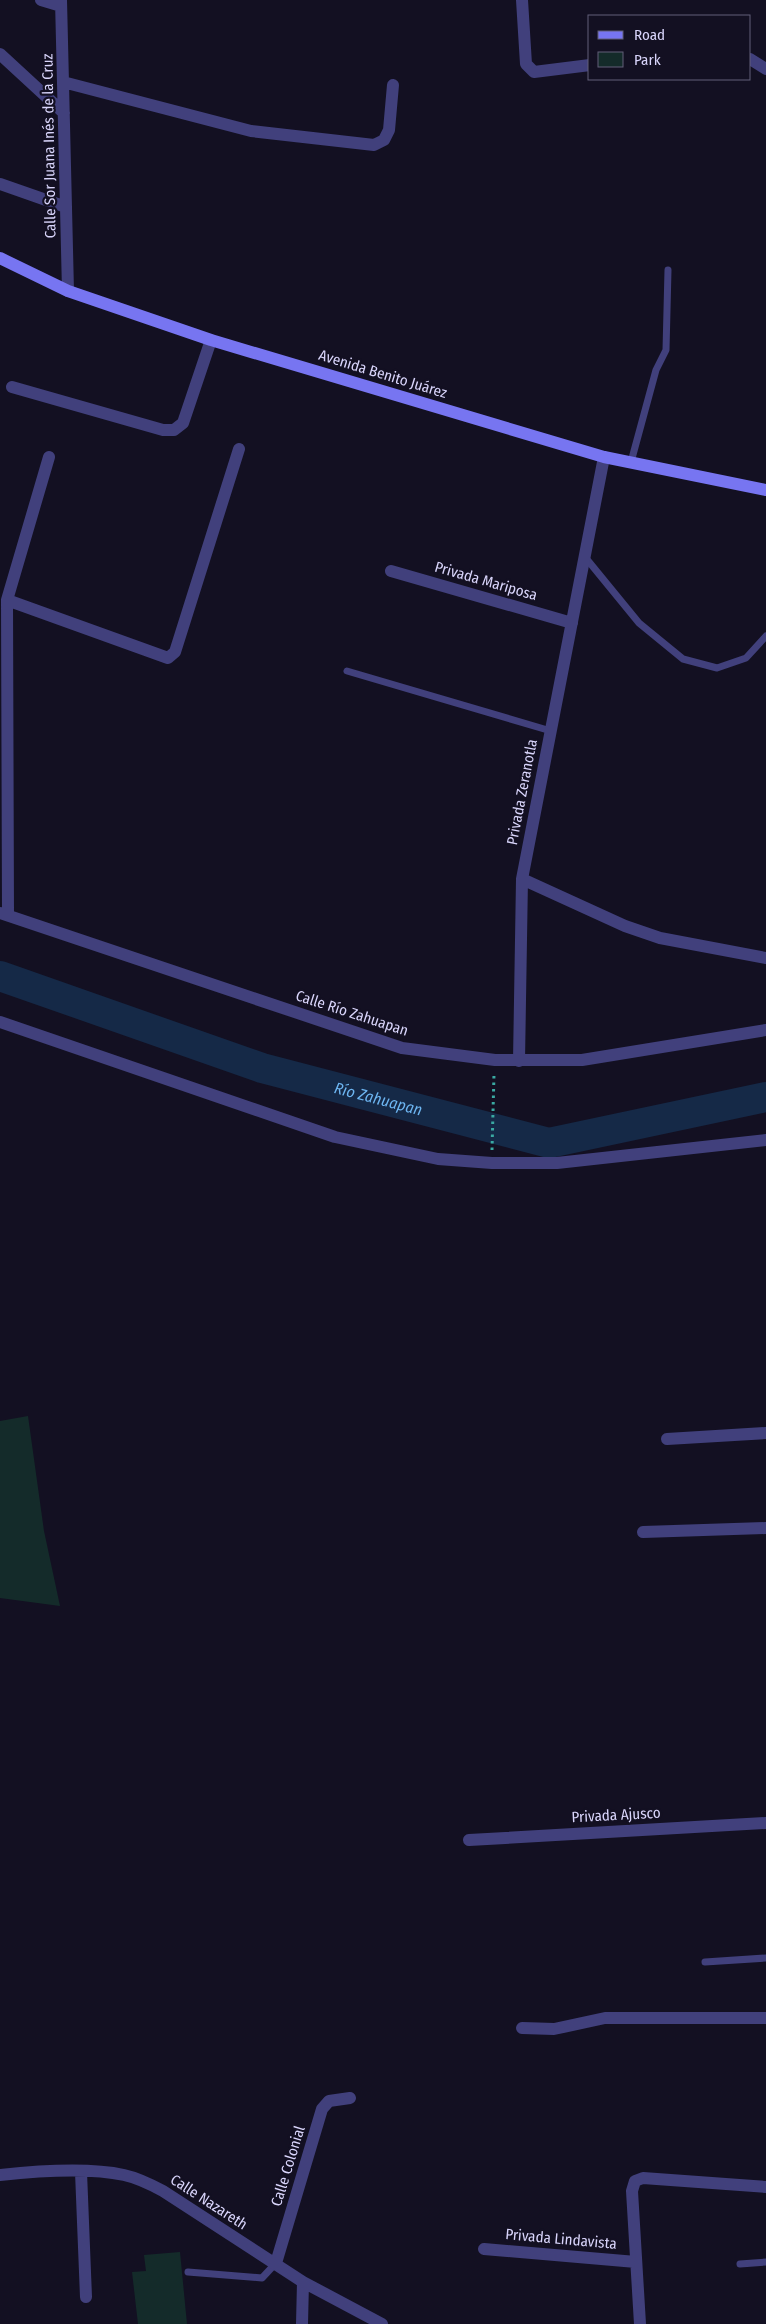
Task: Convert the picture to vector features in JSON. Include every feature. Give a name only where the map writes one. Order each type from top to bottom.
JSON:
[{"type":"main road","name":"Avenida Benito Juárez","points":[[0,258],[68,291],[211,340],[604,457],[766,490]]},
{"type":"street","points":[[41,0],[61,3]]},
{"type":"street","points":[[522,0],[526,64],[534,72],[588,65]]},
{"type":"street","name":"Calle Sor Juana Inés de la Cruz","points":[[61,3],[68,291]]},
{"type":"street","points":[[0,54],[64,113]]},
{"type":"street","points":[[751,60],[766,69]]},
{"type":"street","points":[[63,82],[251,131],[374,145],[384,140],[389,130],[394,85]]},
{"type":"street","points":[[0,184],[66,207]]},
{"type":"street","points":[[12,388],[163,430],[174,430],[183,423],[211,340]]},
{"type":"street","points":[[5,592],[168,658],[175,652],[238,449]]},
{"type":"street","points":[[4,914],[5,592],[49,457]]},
{"type":"street","name":"Privada Zeranotla","points":[[520,1061],[522,879],[604,457]]},
{"type":"street","name":"Privada Mariposa","points":[[392,571],[572,623]]},
{"type":"street","points":[[522,879],[625,926],[652,935],[766,958]]},
{"type":"street","name":"Calle Río Zahuapan","points":[[4,914],[402,1048],[494,1060],[582,1060],[766,1030]]},
{"type":"street","points":[[0,1022],[335,1137],[438,1159],[492,1163],[557,1163],[766,1140]]},
{"type":"street","points":[[667,1439],[766,1433]]},
{"type":"street","points":[[643,1532],[766,1528]]},
{"type":"street","name":"Privada Ajusco","points":[[469,1840],[766,1823]]},
{"type":"street","points":[[522,2028],[554,2029],[605,2018],[766,2018]]},
{"type":"street","name":"Calle Colonial","points":[[276,2263],[322,2109],[329,2101],[350,2098]]},
{"type":"street","name":"Calle Nazareth","points":[[0,2175],[35,2172],[81,2172],[122,2175],[141,2180],[163,2191],[303,2282],[382,2324]]},
{"type":"street","points":[[81,2172],[86,2297]]},
{"type":"street","points":[[640,2324],[632,2191],[635,2181],[643,2178],[766,2187]]},
{"type":"street","name":"Privada Lindavista","points":[[484,2249],[636,2262]]},
{"type":"street","points":[[302,2324],[303,2282]]},
{"type":"lane","points":[[631,462],[656,370],[666,350],[668,270]]},
{"type":"lane","points":[[585,557],[639,623],[683,659],[717,668],[746,658],[766,636]]},
{"type":"lane","points":[[347,671],[551,732]]},
{"type":"lane","points":[[705,1962],[766,1958]]},
{"type":"lane","points":[[740,2264],[766,2262]]},
{"type":"lane","points":[[188,2272],[262,2278],[276,2263]]},
{"type":"path","points":[[492,1140],[494,1060]]},
{"type":"green space","points":[[28,1416],[44,1531],[60,1606],[0,1598],[0,1421]]},
{"type":"green space","points":[[180,2252],[187,2324],[138,2324],[132,2272],[146,2271],[144,2255]]},
{"type":"waterway","name":"Río Zahuapan","points":[[0,976],[262,1068],[549,1143],[766,1097]]}]
